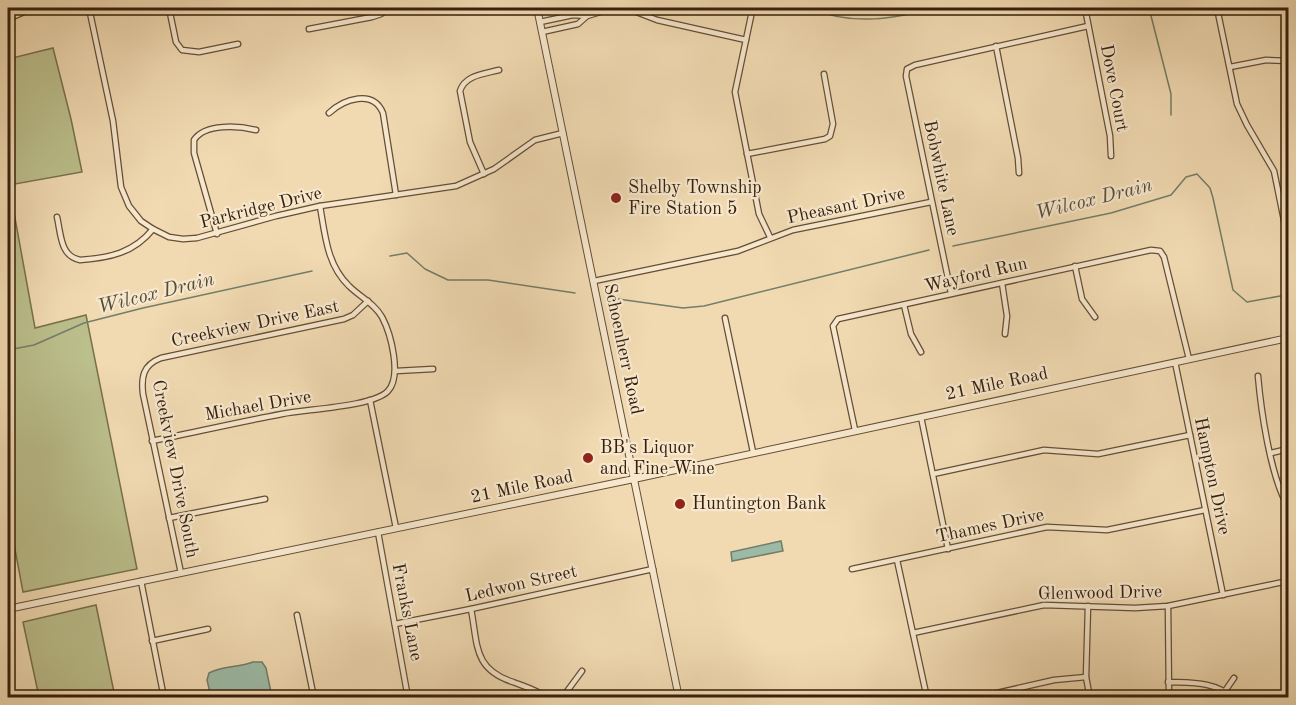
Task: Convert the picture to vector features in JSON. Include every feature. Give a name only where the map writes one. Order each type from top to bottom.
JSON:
[{"type":"street","points":[[8,19],[33,8]]},
{"type":"street","name":"Parkridge Drive","points":[[89,8],[113,121],[120,187],[134,213],[153,230],[169,237],[183,239],[217,234],[276,216],[320,206],[456,186],[484,174],[531,142],[563,133]]},
{"type":"street","points":[[169,8],[176,42],[182,50],[200,52],[238,44]]},
{"type":"street","points":[[309,28],[372,17],[389,8]]},
{"type":"street","name":"Schoenherr Road","points":[[537,8],[679,698]]},
{"type":"street","points":[[540,22],[626,8],[657,20],[746,40]]},
{"type":"street","points":[[751,8],[735,92],[759,214],[770,237]]},
{"type":"street","name":"Dove Court","points":[[1085,8],[1110,136],[1111,156]]},
{"type":"street","points":[[1217,8],[1237,104],[1242,117],[1274,171],[1288,240]]},
{"type":"street","points":[[542,32],[578,24],[587,16]]},
{"type":"street","points":[[1019,173],[996,46],[1088,26]]},
{"type":"street","name":"Bobwhite Lane","points":[[951,293],[906,76],[907,69],[915,65],[996,46]]},
{"type":"street","points":[[1230,67],[1266,60],[1288,61]]},
{"type":"street","points":[[484,174],[470,142],[460,91],[463,84],[470,78],[499,70]]},
{"type":"street","points":[[747,154],[825,139],[832,134],[833,124],[824,74]]},
{"type":"street","points":[[329,113],[338,104],[363,98],[372,100],[380,106],[396,195]]},
{"type":"street","points":[[217,234],[194,153],[194,140],[202,132],[229,126],[256,130]]},
{"type":"street","name":"Pheasant Drive","points":[[594,282],[738,251],[793,230],[931,202]]},
{"type":"street","points":[[320,206],[334,268],[349,286],[379,312],[385,324],[396,371],[390,389],[370,400],[396,528]]},
{"type":"street","points":[[57,217],[66,252],[72,258],[80,260],[130,250],[142,242],[153,230]]},
{"type":"street","name":"Wayford Run","points":[[855,430],[833,326],[838,319],[1075,266],[1151,250],[1160,251],[1164,257],[1189,359]]},
{"type":"street","points":[[1075,266],[1082,299],[1095,317]]},
{"type":"street","points":[[1002,283],[1007,316],[1005,334]]},
{"type":"street","name":"Creekview Drive East","points":[[145,369],[152,362],[161,358],[344,319],[353,315],[368,301]]},
{"type":"street","points":[[904,305],[911,334],[921,352]]},
{"type":"street","points":[[725,318],[753,452]]},
{"type":"street","name":"21 Mile Road","points":[[8,609],[634,479],[1288,338]]},
{"type":"street","name":"Hampton Drive","points":[[1175,362],[1223,595]]},
{"type":"street","name":"Creekview Drive South","points":[[145,369],[142,384],[152,441],[181,573]]},
{"type":"street","points":[[396,371],[433,369]]},
{"type":"street","points":[[1258,376],[1278,488],[1286,502]]},
{"type":"street","name":"Michael Drive","points":[[152,441],[284,413],[370,400]]},
{"type":"street","points":[[921,416],[948,549]]},
{"type":"street","points":[[933,474],[1044,450],[1098,454],[1190,435]]},
{"type":"street","points":[[1271,453],[1288,449]]},
{"type":"street","points":[[169,518],[265,499]]},
{"type":"street","name":"Thames Drive","points":[[852,569],[1047,527],[1107,530],[1206,510]]},
{"type":"street","name":"Franks Lane","points":[[378,532],[408,698]]},
{"type":"street","points":[[897,560],[927,698]]},
{"type":"street","name":"Ledwon Street","points":[[395,624],[653,569]]},
{"type":"street","name":"Glenwood Drive","points":[[913,633],[1037,606],[1135,608],[1168,606],[1288,581]]},
{"type":"street","points":[[141,582],[164,698]]},
{"type":"street","points":[[1088,606],[1086,677],[1090,698]]},
{"type":"street","points":[[1168,606],[1169,698]]},
{"type":"street","points":[[471,609],[485,667],[494,674],[531,687],[548,698]]},
{"type":"street","points":[[297,615],[314,698]]},
{"type":"street","points":[[152,641],[208,629]]},
{"type":"street","points":[[562,698],[582,671]]},
{"type":"street","points":[[975,698],[1054,681],[1086,677]]},
{"type":"street","points":[[1225,691],[1234,678]]},
{"type":"street","points":[[1168,682],[1205,684],[1225,691],[1233,698]]},
{"type":"green space","points":[[53,48],[82,172],[9,185],[35,328],[86,315],[137,569],[23,592],[8,512],[8,59]]},
{"type":"green space","points":[[96,605],[115,697],[39,697],[23,622]]},
{"type":"shaded area","points":[[781,541],[783,551],[732,561],[731,552]]},
{"type":"shaded area","points":[[253,662],[262,662],[266,668],[272,697],[211,697],[207,680],[209,673]]},
{"type":"waterway","points":[[811,8],[827,14],[858,19],[906,15],[938,8]]},
{"type":"waterway","points":[[1149,8],[1171,94],[1171,115]]},
{"type":"waterway","name":"Wilcox Drain","points":[[953,246],[1111,213],[1171,195],[1186,177],[1197,174],[1210,188],[1233,290],[1247,302],[1286,295]]},
{"type":"waterway","name":"Wilcox Drain","points":[[618,299],[683,308],[704,306],[929,250]]},
{"type":"waterway","name":"Wilcox Drain","points":[[390,256],[407,253],[425,269],[448,280],[488,280],[575,293]]},
{"type":"waterway","name":"Wilcox Drain","points":[[8,350],[34,345],[84,323],[312,271]]},
{"type":"place","name":"Shelby Township Fire Station 5","points":[[616,198]]},
{"type":"place","name":"BB's Liquor and Fine Wine","points":[[588,458]]},
{"type":"place","name":"Huntington Bank","points":[[680,504]]}]
